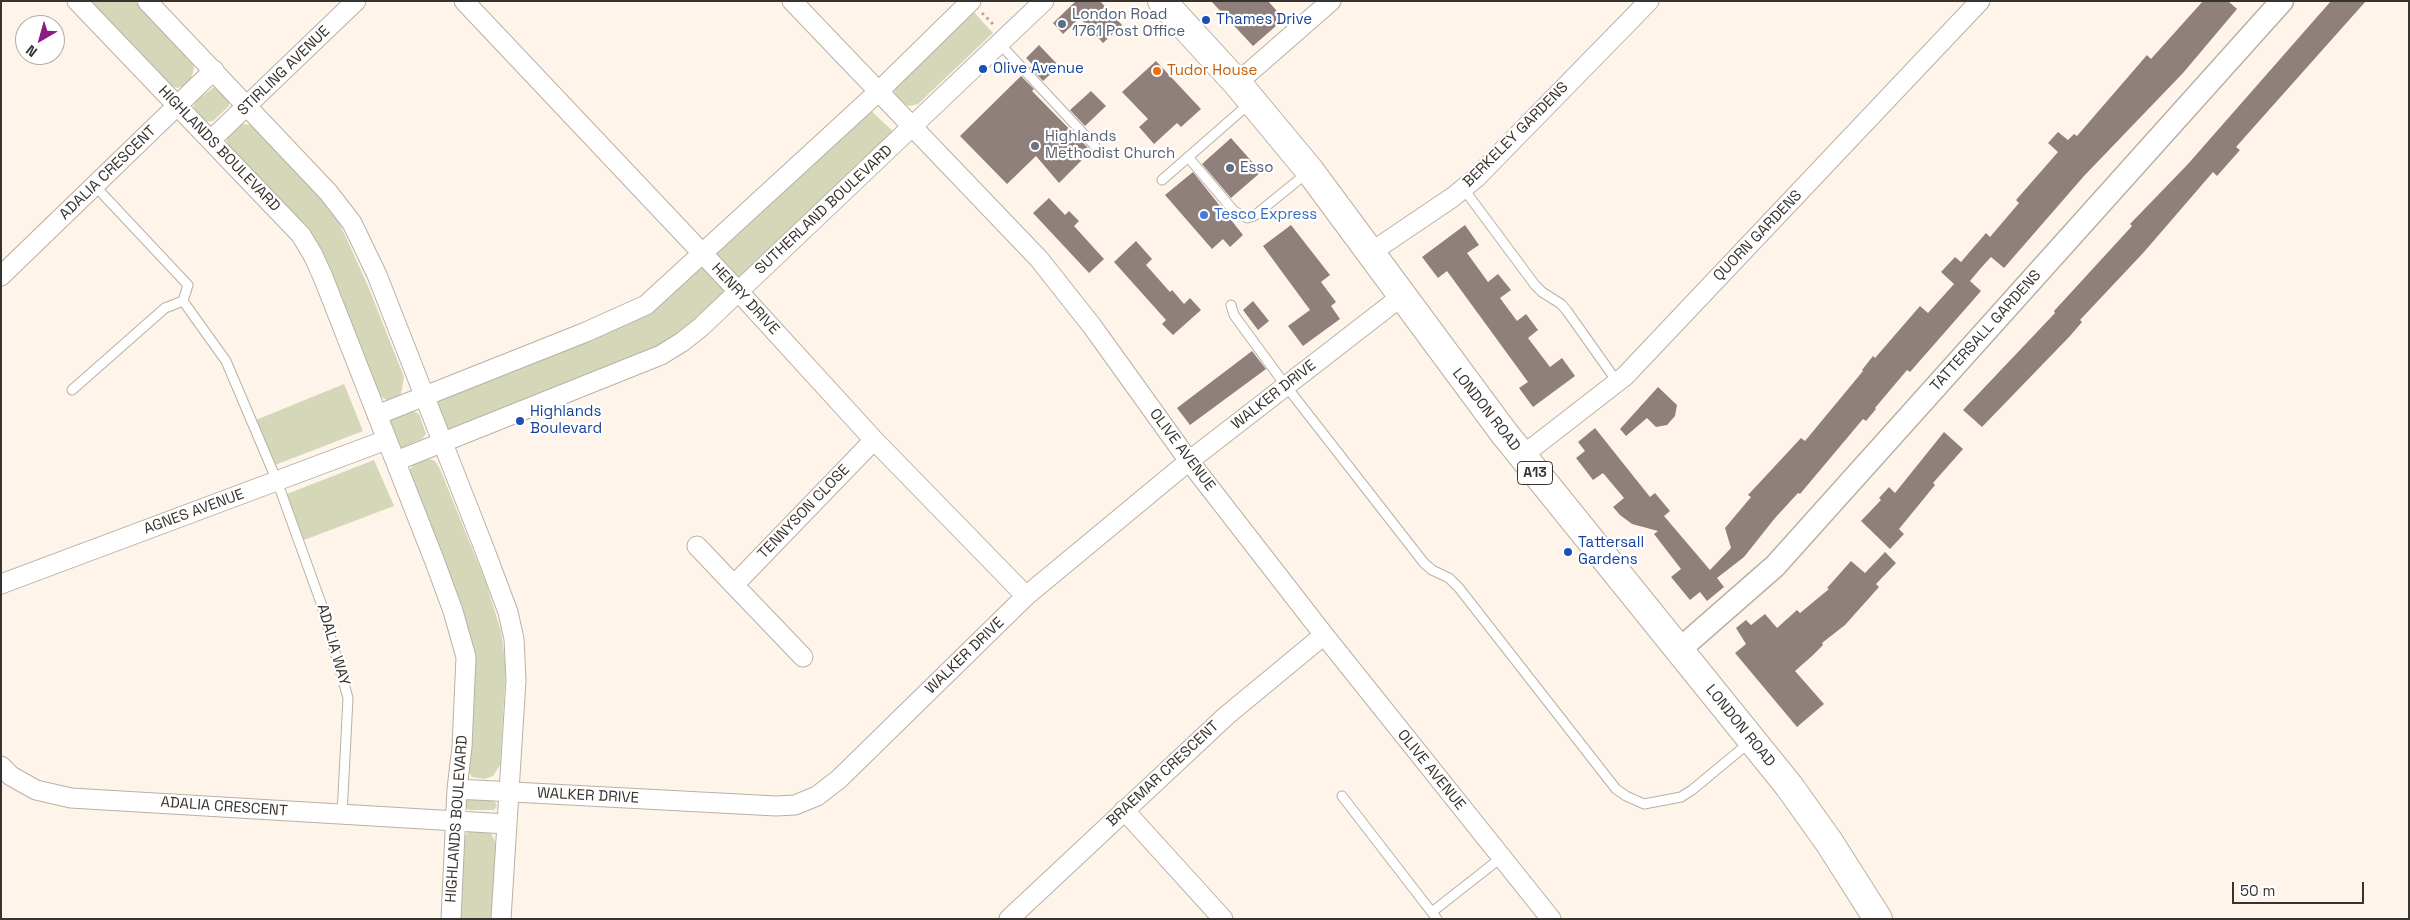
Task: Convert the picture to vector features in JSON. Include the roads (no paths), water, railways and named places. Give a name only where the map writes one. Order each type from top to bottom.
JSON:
[{"type":"main road","name":"LONDON ROAD","points":[[1162,1],[1245,92],[1310,171],[1522,456],[1789,786],[1829,842],[1878,919]]},
{"type":"street","name":"HIGHLANDS BOULEVARD","points":[[78,1],[308,244],[396,461],[453,611],[466,657],[451,919]]},
{"type":"street","points":[[147,1],[248,105],[328,192],[352,222],[376,275],[443,442],[508,612],[514,639],[516,680],[501,919]]},
{"type":"street","name":"STIRLING AVENUE","points":[[211,140],[356,1]]},
{"type":"street","name":"HENRY DRIVE","points":[[464,1],[738,291],[874,440],[1026,596]]},
{"type":"street","name":"OLIVE AVENUE","points":[[792,1],[878,92],[1015,231],[1067,293],[1189,461],[1324,635],[1551,919]]},
{"type":"street","name":"SUTHERLAND BOULEVARD","points":[[396,461],[554,400],[661,355],[682,342],[701,327],[1044,1]]},
{"type":"street","name":"BERKELEY GARDENS","points":[[1370,253],[1463,188],[1649,1]]},
{"type":"street","name":"QUORN GARDENS","points":[[1522,456],[1618,383],[1980,1]]},
{"type":"street","name":"TATTERSALL GARDENS","points":[[1679,650],[1775,566],[2282,1]]},
{"type":"street","points":[[377,415],[639,308],[660,294],[878,92],[966,3]]},
{"type":"street","points":[[1245,92],[1325,3]]},
{"type":"street","name":"ADALIA CRESCENT","points":[[1,276],[214,70]]},
{"type":"street","name":"WALKER DRIVE","points":[[457,789],[776,806],[795,805],[817,796],[839,779],[1026,596],[1189,461],[1402,296]]},
{"type":"street","name":"AGNES AVENUE","points":[[1,584],[386,440]]},
{"type":"street","name":"TENNYSON CLOSE","points":[[734,585],[874,440]]},
{"type":"street","points":[[697,546],[803,657]]},
{"type":"street","name":"BRAEMAR CRESCENT","points":[[1009,919],[1226,716],[1324,635]]},
{"type":"street","name":"ADALIA CRESCENT","points":[[1,766],[25,785],[56,796],[507,824]]},
{"type":"street","points":[[1124,810],[1223,919]]},
{"type":"lane","points":[[1003,41],[1095,146]]},
{"type":"lane","points":[[1162,180],[1188,157],[1245,92]]},
{"type":"lane","points":[[1188,157],[1234,211],[1247,218],[1254,216],[1310,171]]},
{"type":"lane","points":[[72,390],[165,308],[184,301],[188,285],[95,186]]},
{"type":"lane","points":[[1463,188],[1535,285],[1542,292],[1561,304],[1567,311],[1618,383]]},
{"type":"lane","name":"ADALIA WAY","points":[[184,301],[226,362],[277,481],[321,602],[348,698],[342,815]]},
{"type":"lane","points":[[1231,304],[1234,315],[1286,386],[1424,563],[1432,570],[1449,578],[1459,588],[1616,788],[1626,796],[1644,804],[1681,797],[1752,740]]},
{"type":"lane","points":[[1342,796],[1434,915],[1502,857]]},
{"type":"place","name":"Thames Drive","points":[[1206,20]]},
{"type":"place","name":"London Road 1761 Post Office","points":[[1062,24]]},
{"type":"place","name":"Olive Avenue","points":[[983,69]]},
{"type":"place","name":"Tudor House","points":[[1157,71]]},
{"type":"place","name":"Highlands Methodist Church","points":[[1035,146]]},
{"type":"place","name":"Esso","points":[[1230,168]]},
{"type":"place","name":"Tesco Express","points":[[1204,215]]},
{"type":"place","name":"Highlands Boulevard","points":[[520,421]]},
{"type":"place","name":"Tattersall Gardens","points":[[1568,552]]}]
